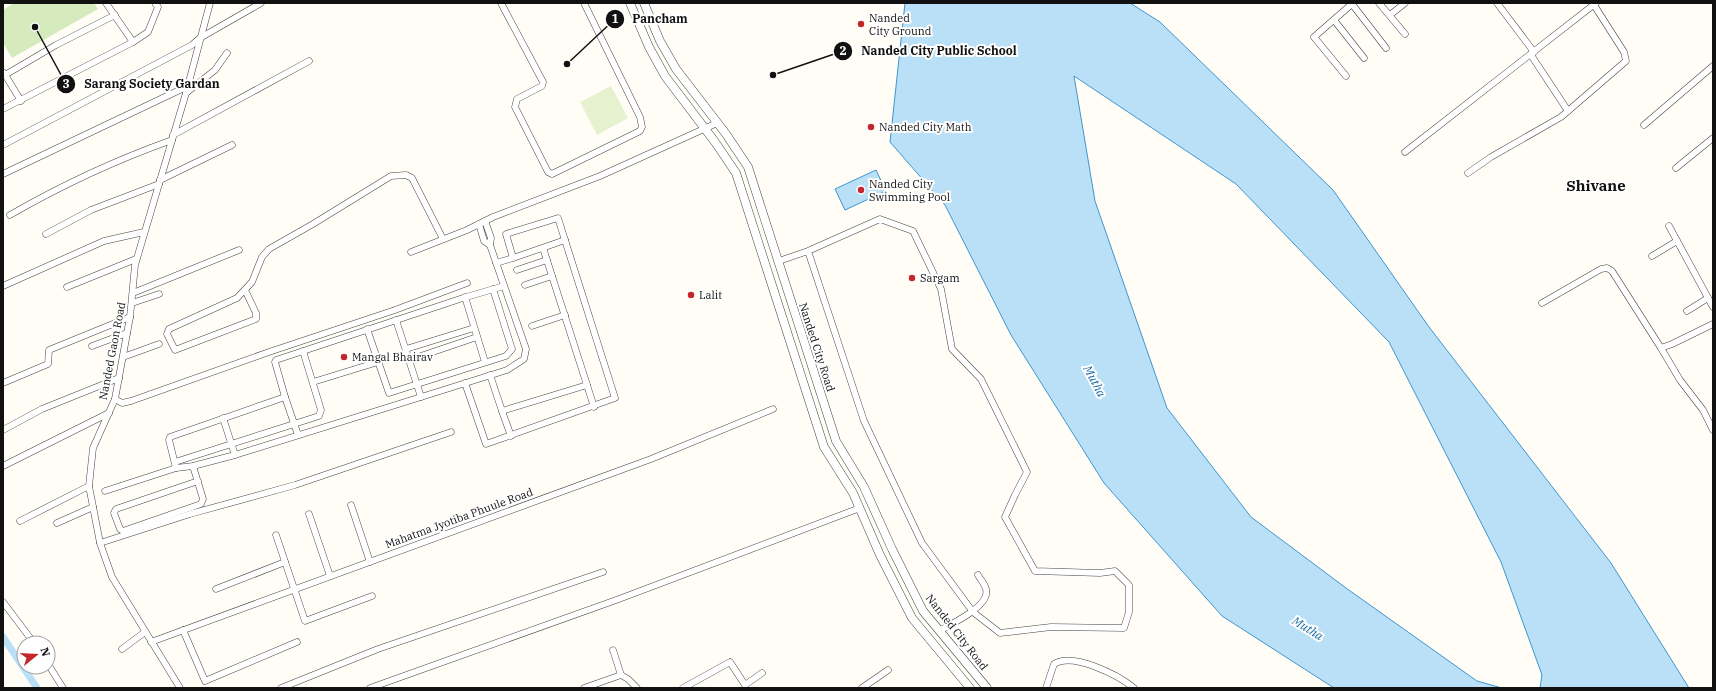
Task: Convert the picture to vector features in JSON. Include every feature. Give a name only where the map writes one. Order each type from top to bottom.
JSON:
[{"type":"street","points":[[106,3],[133,42]]},
{"type":"street","name":"Nanded Gaon Road","points":[[180,688],[112,577],[100,543],[89,486],[93,448],[115,399],[130,317],[136,259],[173,138],[210,3]]},
{"type":"street","points":[[3,145],[186,49],[200,38],[261,3]]},
{"type":"street","points":[[501,3],[543,82],[542,86],[517,99],[515,107],[548,172],[552,174],[640,132],[642,127],[640,117],[584,3]]},
{"type":"street","name":"Nanded City Road","points":[[630,3],[649,46],[665,76],[706,129],[736,173],[824,447],[853,493],[880,555],[912,618],[970,688]]},
{"type":"street","name":"Nanded City Road","points":[[644,3],[660,41],[676,69],[717,123],[748,168],[836,441],[864,487],[923,611],[987,688]]},
{"type":"street","points":[[1346,76],[1314,37],[1352,3],[1386,48]]},
{"type":"street","points":[[1379,3],[1405,34]]},
{"type":"street","points":[[1390,15],[1405,3]]},
{"type":"street","points":[[1497,3],[1532,53],[1568,111]]},
{"type":"street","points":[[1405,152],[1595,4],[1624,52],[1626,62],[1561,117],[1491,157],[1468,173]]},
{"type":"street","points":[[3,109],[133,42],[148,32],[157,5]]},
{"type":"street","points":[[21,101],[4,73],[115,15]]},
{"type":"street","points":[[1334,20],[1364,58]]},
{"type":"street","points":[[186,93],[215,70],[227,53]]},
{"type":"street","points":[[10,215],[46,195],[105,166],[173,138],[309,61]]},
{"type":"street","points":[[1644,125],[1713,66]]},
{"type":"street","points":[[3,174],[188,86]]},
{"type":"street","points":[[411,252],[600,176],[657,149],[678,142],[717,123]]},
{"type":"street","points":[[1676,168],[1713,138]]},
{"type":"street","points":[[46,234],[91,210],[159,182],[232,145]]},
{"type":"street","points":[[245,290],[256,313],[256,319],[175,350],[167,334],[169,329],[237,298],[252,282],[262,257],[269,249],[391,176],[406,175],[412,178],[443,239]]},
{"type":"street","points":[[465,383],[485,443],[510,436],[615,400],[557,217],[506,234],[513,258]]},
{"type":"street","points":[[779,261],[808,251],[880,219],[913,231],[941,289],[952,349],[981,379],[1027,472],[1014,495],[1005,517],[1035,571],[1100,573],[1115,571],[1129,585],[1129,612],[1124,628],[1051,627],[1000,633],[973,612],[922,543],[864,421],[808,251]]},
{"type":"street","points":[[176,465],[193,466],[298,436],[507,370],[524,359],[526,349],[490,245],[491,238],[485,221]]},
{"type":"street","points":[[479,224],[484,241],[490,245]]},
{"type":"street","points":[[1669,226],[1713,307]]},
{"type":"street","points":[[3,286],[104,241],[144,232]]},
{"type":"street","points":[[496,263],[565,240]]},
{"type":"street","points":[[1652,256],[1677,241]]},
{"type":"street","points":[[543,248],[594,407]]},
{"type":"street","points":[[133,293],[239,250]]},
{"type":"street","points":[[67,287],[136,259]]},
{"type":"street","points":[[517,270],[547,260]]},
{"type":"street","points":[[1542,303],[1601,269],[1607,268],[1612,271],[1680,380],[1703,410],[1713,430]]},
{"type":"street","points":[[525,285],[552,276]]},
{"type":"street","points":[[115,399],[122,402],[131,401],[264,354],[396,310],[467,283]]},
{"type":"street","points":[[298,436],[275,361],[367,329],[504,286]]},
{"type":"street","points":[[367,329],[389,393],[506,356],[512,349],[493,289]]},
{"type":"street","points":[[132,303],[159,294]]},
{"type":"street","points":[[465,297],[485,362]]},
{"type":"street","points":[[1687,311],[1708,298]]},
{"type":"street","points":[[532,326],[565,315]]},
{"type":"street","points":[[3,383],[48,364],[49,350],[130,317]]},
{"type":"street","points":[[396,320],[421,397]]},
{"type":"street","points":[[1661,348],[1713,324]]},
{"type":"street","points":[[406,349],[474,328]]},
{"type":"street","points":[[92,346],[127,333]]},
{"type":"street","points":[[409,360],[477,337]]},
{"type":"street","points":[[123,357],[159,344]]},
{"type":"street","points":[[106,491],[231,444],[320,414],[321,410],[313,382],[302,351]]},
{"type":"street","points":[[313,382],[378,362]]},
{"type":"street","points":[[490,375],[510,436]]},
{"type":"street","points":[[3,430],[42,409],[119,378]]},
{"type":"street","points":[[502,411],[587,385]]},
{"type":"street","points":[[176,465],[169,440],[170,437],[285,397]]},
{"type":"street","name":"Mahatma Jyotiba Phuule Road","points":[[151,642],[652,459],[773,409]]},
{"type":"street","points":[[3,466],[109,413]]},
{"type":"street","points":[[223,418],[235,455]]},
{"type":"street","points":[[100,543],[190,514],[295,485],[451,432]]},
{"type":"street","points":[[835,465],[845,457]]},
{"type":"street","points":[[193,466],[198,481],[203,498],[201,504],[123,530],[120,529],[114,513],[116,509],[198,481]]},
{"type":"street","points":[[20,521],[89,486]]},
{"type":"street","points":[[351,505],[370,562]]},
{"type":"street","points":[[56,523],[93,507]]},
{"type":"street","points":[[370,688],[619,599],[860,508]]},
{"type":"street","points":[[309,514],[330,576]]},
{"type":"street","points":[[276,535],[305,621],[372,596]]},
{"type":"street","points":[[216,589],[285,562]]},
{"type":"street","points":[[281,688],[378,649],[603,572]]},
{"type":"street","points":[[940,631],[973,612],[986,597],[986,589],[978,575]]},
{"type":"street","points":[[3,602],[28,635]]},
{"type":"street","points":[[183,630],[205,681],[297,642]]},
{"type":"street","points":[[122,649],[145,632]]},
{"type":"street","points":[[612,650],[621,675],[628,679],[637,688]]},
{"type":"street","points":[[1046,688],[1054,664],[1060,660],[1083,663],[1107,671],[1134,688]]},
{"type":"street","points":[[683,688],[730,662],[745,685],[762,673]]},
{"type":"street","points":[[862,688],[888,670]]},
{"type":"street","points":[[55,675],[63,688]]},
{"type":"street","points":[[584,688],[621,675]]},
{"type":"green space","points":[[14,3],[94,3],[98,9],[12,58],[3,43],[3,10]]},
{"type":"green space","points":[[611,86],[628,118],[597,135],[580,102]]},
{"type":"water","name":"Mutha","points":[[905,3],[1130,3],[1160,22],[1333,190],[1429,327],[1611,563],[1689,688],[1540,688],[1542,675],[1501,562],[1389,342],[1236,184],[1074,76],[1095,201],[1167,408],[1251,517],[1346,588],[1477,681],[1502,688],[1334,688],[1222,616],[1104,483],[1011,335],[945,205],[890,142]]},
{"type":"water","name":"Nanded City Swimming Pool","points":[[876,170],[886,191],[845,210],[835,189]]},
{"type":"waterway","points":[[3,637],[37,688]]},
{"type":"place","name":"Nanded City Ground","points":[[861,24]]},
{"type":"place","name":"Sarang Society Gardan","points":[[35,27]]},
{"type":"place","name":"Pancham","points":[[567,64]]},
{"type":"place","name":"Nanded City Public School","points":[[773,75]]},
{"type":"place","name":"Nanded City Math","points":[[871,127]]},
{"type":"place","name":"Nanded City Swimming Pool","points":[[861,190]]},
{"type":"place","name":"Sargam","points":[[912,278]]},
{"type":"place","name":"Lalit","points":[[691,295]]},
{"type":"place","name":"Mangal Bhairav","points":[[344,357]]},
{"type":"district","name":"Shivane","points":[[1596,185]]}]
